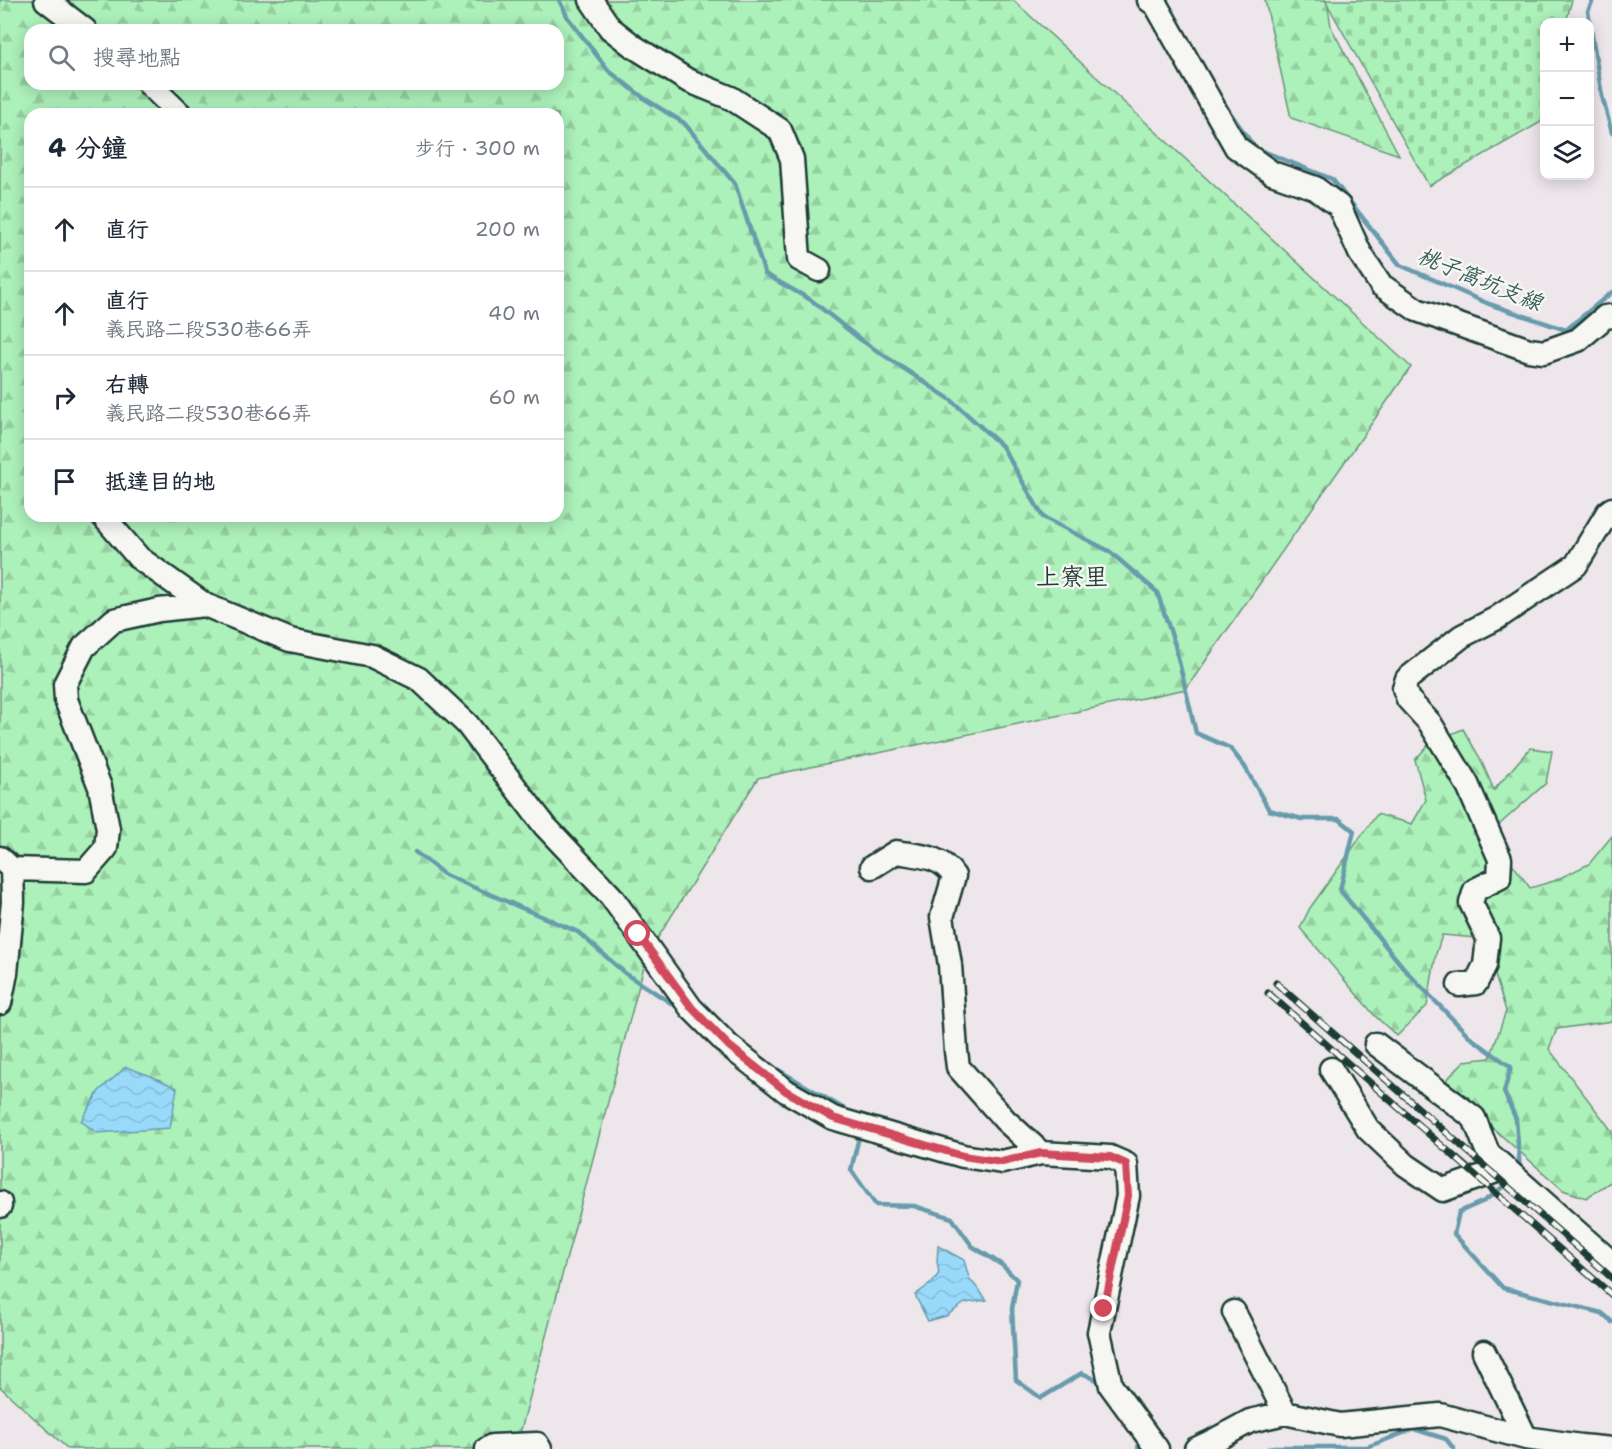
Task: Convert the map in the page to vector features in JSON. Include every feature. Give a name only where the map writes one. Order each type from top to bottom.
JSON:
[{"type":"street","points":[[46,0],[77,24]]},
{"type":"street","points":[[591,0],[610,28],[633,46],[687,80],[731,98],[780,130],[792,159],[799,259],[819,270]]},
{"type":"street","points":[[1153,2],[1236,147],[1272,173],[1315,188],[1339,206],[1360,253],[1381,285],[1417,310],[1529,350],[1544,352],[1578,340],[1605,317],[1612,316]]},
{"type":"street","points":[[154,90],[174,108]]},
{"type":"street","points":[[1459,985],[1476,983],[1485,965],[1488,939],[1471,903],[1475,890],[1499,878],[1500,859],[1467,784],[1430,723],[1408,699],[1404,688],[1407,679],[1462,636],[1497,618],[1576,566],[1612,509]]},
{"type":"street","points":[[108,522],[139,558],[205,605],[290,640],[372,656],[419,679],[467,724],[545,826],[611,896],[692,1008],[729,1046],[786,1091],[833,1118],[963,1156],[1002,1162],[1041,1153],[1110,1157],[1126,1164],[1128,1196],[1100,1332],[1111,1386],[1157,1449]]},
{"type":"street","points":[[0,1004],[6,973],[13,902],[6,863],[86,871],[106,848],[108,829],[100,787],[66,700],[64,684],[84,647],[114,620],[159,610],[205,605]]},
{"type":"street","points":[[872,867],[896,852],[938,860],[948,867],[954,876],[942,917],[950,965],[958,1067],[1005,1120],[1041,1153]]},
{"type":"street","points":[[1376,1044],[1474,1118],[1488,1154],[1612,1263]]},
{"type":"street","points":[[1331,1069],[1368,1129],[1406,1165],[1443,1190],[1505,1168]]},
{"type":"street","points":[[1234,1312],[1285,1413]]},
{"type":"street","points":[[1484,1352],[1526,1438]]},
{"type":"street","points":[[1196,1449],[1250,1421],[1285,1413],[1340,1425],[1440,1415],[1526,1438],[1612,1449]]},
{"type":"street","points":[[487,1449],[492,1446],[537,1444],[540,1449]]},
{"type":"green space","points":[[0,0],[1013,0],[1411,367],[1186,689],[758,778],[647,955],[516,1449],[68,1449],[0,1387]]},
{"type":"green space","points":[[1265,0],[1327,0],[1331,27],[1399,155],[1291,118]]},
{"type":"green space","points":[[1325,0],[1572,0],[1567,18],[1540,18],[1540,123],[1429,186]]},
{"type":"green space","points":[[1463,729],[1480,758],[1494,790],[1530,748],[1552,751],[1546,783],[1490,833],[1530,888],[1554,881],[1589,864],[1612,836],[1612,1021],[1557,1029],[1549,1049],[1612,1131],[1612,1181],[1586,1198],[1563,1190],[1443,1084],[1464,1061],[1490,1058],[1506,1011],[1487,949],[1476,938],[1442,935],[1436,954],[1427,1006],[1397,1036],[1375,1016],[1300,928],[1310,908],[1377,814],[1412,824],[1426,800],[1415,760],[1430,743]]},
{"type":"water","points":[[126,1067],[177,1088],[170,1128],[97,1133],[81,1121],[99,1091]]},
{"type":"water","points":[[938,1246],[964,1260],[969,1278],[987,1300],[965,1303],[946,1316],[928,1321],[915,1295],[933,1282],[939,1273]]},
{"type":"waterway","points":[[559,0],[568,18],[609,71],[645,99],[684,123],[735,184],[765,274],[811,300],[861,340],[951,400],[1002,446],[1043,517],[1109,551],[1157,592],[1175,645],[1196,733],[1230,748],[1245,767],[1269,810],[1302,819],[1339,819],[1354,831],[1340,890],[1407,972],[1471,1038],[1511,1067],[1504,1092],[1516,1119],[1520,1171]]},
{"type":"waterway","points":[[1593,0],[1588,11],[1602,96],[1612,133]]},
{"type":"waterway","name":"桃子窩坑支線","points":[[1224,104],[1255,148],[1332,179],[1400,265],[1489,304],[1566,330],[1612,292]]},
{"type":"waterway","points":[[415,852],[445,875],[578,932],[626,974],[679,1008]]},
{"type":"waterway","points":[[770,1065],[851,1113]]},
{"type":"waterway","points":[[857,1132],[859,1137],[851,1170],[876,1205],[914,1206],[952,1218],[972,1246],[1002,1265],[1017,1280],[1012,1309],[1016,1380],[1041,1398],[1082,1373],[1103,1383]]},
{"type":"waterway","points":[[1504,1186],[1484,1201],[1459,1212],[1454,1234],[1503,1288],[1602,1313],[1612,1322]]},
{"type":"waterway","points":[[1268,1449],[1273,1447],[1367,1447],[1414,1429],[1446,1439],[1454,1449]]},
{"type":"waterway","points":[[1136,1439],[1139,1443],[1138,1449]]},
{"type":"railway","points":[[1276,983],[1612,1278]]},
{"type":"railway","points":[[1268,993],[1612,1295]]},
{"type":"district","name":"上寮里","points":[[1072,577]]},
{"type":"route","points":[[638,934],[692,1008],[729,1046],[786,1091],[833,1118],[963,1156],[1002,1162],[1041,1153],[1110,1157],[1126,1164],[1128,1196],[1104,1309]]}]
